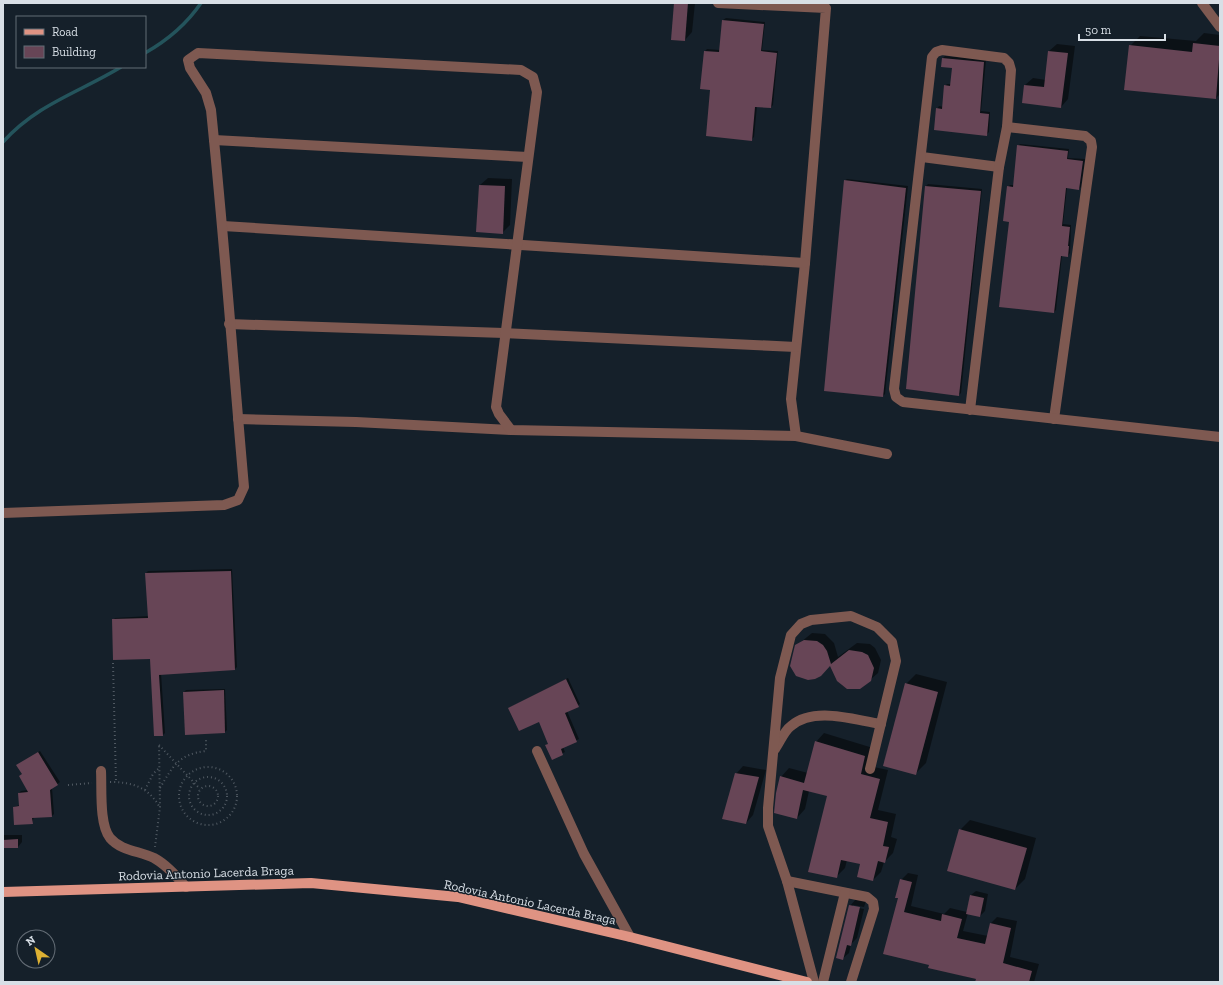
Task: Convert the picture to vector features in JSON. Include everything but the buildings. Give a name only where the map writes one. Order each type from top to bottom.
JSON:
[{"type":"main road","name":"Rodovia Antonio Lacerda Braga","points":[[3,892],[311,883],[458,897],[630,937],[807,982]]},
{"type":"street","points":[[718,3],[826,8],[805,262],[791,399],[796,436]]},
{"type":"street","points":[[1202,3],[1220,27]]},
{"type":"street","points":[[970,410],[1000,167],[1007,127],[1011,70],[1009,63],[1004,58],[942,50],[936,52],[932,56],[922,156],[894,389],[896,397],[903,402],[970,410],[1220,437]]},
{"type":"street","points":[[3,514],[224,505],[238,500],[244,487],[229,324],[223,226],[211,110],[206,93],[190,68],[188,60],[198,53],[521,70],[533,77],[537,92],[504,333],[496,407],[499,414],[511,430]]},
{"type":"street","points":[[1007,127],[1085,136],[1091,141],[1092,147],[1054,419]]},
{"type":"street","points":[[214,140],[528,157]]},
{"type":"street","points":[[922,156],[1000,167]]},
{"type":"street","points":[[223,226],[805,262]]},
{"type":"street","points":[[229,324],[504,333],[796,347]]},
{"type":"street","points":[[238,419],[356,422],[511,430],[796,436],[888,454]]},
{"type":"street","points":[[814,982],[787,881],[768,826],[768,808],[780,678],[791,635],[801,624],[811,620],[851,616],[877,627],[892,642],[896,661],[870,769]]},
{"type":"street","points":[[774,751],[790,727],[803,718],[818,715],[881,724]]},
{"type":"street","points":[[537,751],[584,854],[630,937]]},
{"type":"street","points":[[101,771],[104,820],[109,837],[118,845],[154,858],[171,870],[186,887]]},
{"type":"street","points":[[787,881],[867,898],[873,902],[874,909],[851,982]]},
{"type":"street","points":[[823,982],[845,893]]},
{"type":"path","points":[[113,663],[116,782]]},
{"type":"path","points":[[159,789],[176,763],[189,754],[206,751],[206,739]]},
{"type":"path","points":[[154,858],[160,807],[159,744],[200,790]]},
{"type":"path","points":[[210,767],[224,772],[231,779],[236,788],[237,798],[229,816],[222,822],[208,825],[195,822],[187,817],[182,810],[179,801],[179,792],[187,775],[196,770],[210,767]]},
{"type":"path","points":[[145,790],[153,774],[159,768]]},
{"type":"path","points":[[205,778],[211,778],[221,783],[227,793],[225,804],[221,810],[216,813],[203,814],[192,807],[189,795],[195,783],[205,778]]},
{"type":"path","points":[[68,785],[116,782],[136,785],[154,797],[160,807]]},
{"type":"path","points":[[206,786],[216,790],[218,796],[216,802],[208,807],[201,804],[198,795],[200,790],[206,786]]},
{"type":"waterway","points":[[146,52],[176,31],[201,3]]},
{"type":"waterway","points":[[3,142],[16,129],[44,108],[119,68]]}]
